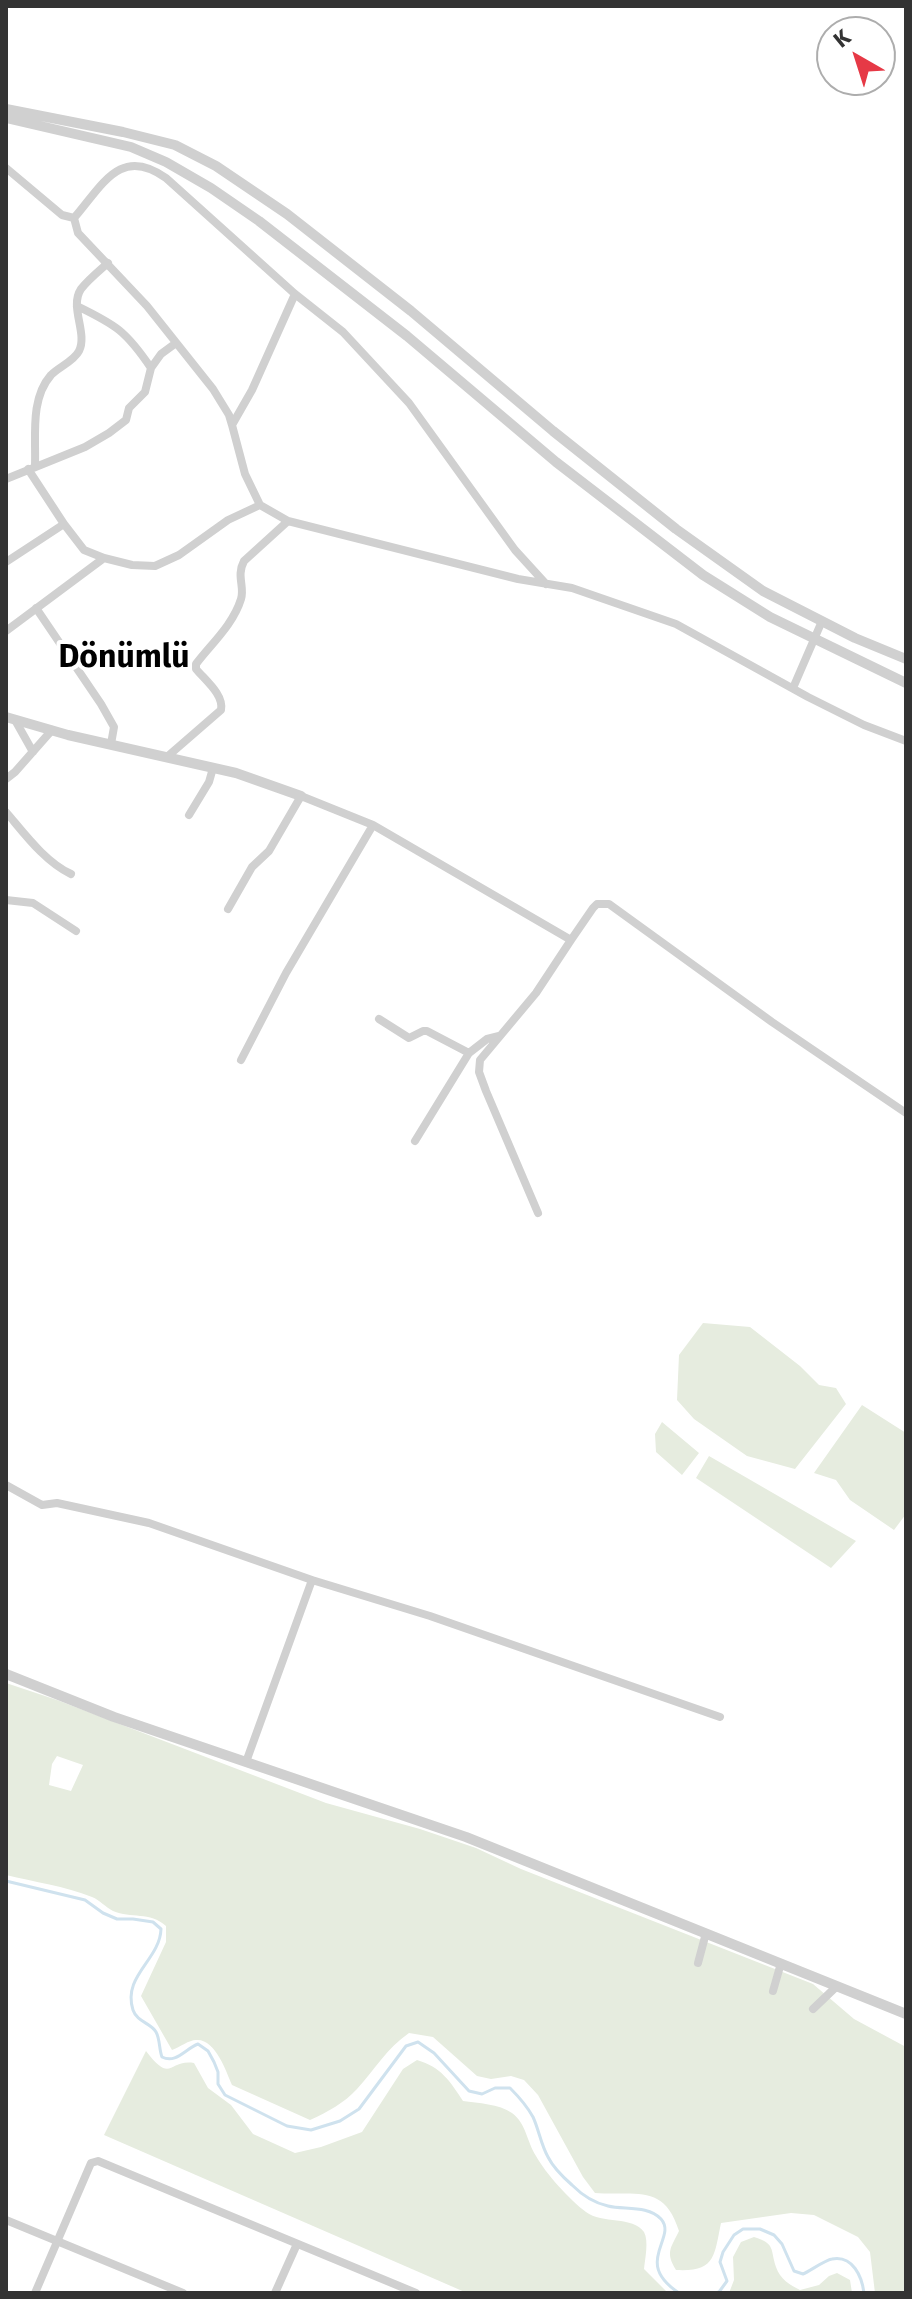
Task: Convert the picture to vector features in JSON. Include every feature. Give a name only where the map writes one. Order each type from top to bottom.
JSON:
[{"type":"street","points":[[6,109],[175,145],[216,166],[287,214],[399,301],[553,431],[676,529],[763,591],[855,638],[906,659]]},
{"type":"street","points":[[6,118],[131,147],[166,162],[211,188],[259,221],[407,336],[556,462],[703,575],[770,617],[906,683]]},
{"type":"street","points":[[74,218],[116,170],[130,165],[154,169],[295,294],[343,332],[409,403],[515,550],[547,584]]},
{"type":"street","points":[[6,168],[62,215],[74,218]]},
{"type":"street","points":[[74,218],[78,233],[147,306],[213,389],[229,415],[245,474],[260,505],[288,521],[518,579],[572,588],[676,624],[864,725],[906,741]]},
{"type":"street","points":[[108,263],[79,292],[77,306],[81,345],[78,354],[50,376],[40,391],[36,408],[32,467],[64,524],[84,550],[132,565],[155,566],[179,555],[228,520],[260,505]]},
{"type":"street","points":[[232,425],[252,390],[295,294]]},
{"type":"street","points":[[77,306],[118,327],[134,342],[151,368]]},
{"type":"street","points":[[6,479],[85,447],[126,420],[129,408],[145,392],[151,368],[161,354],[176,343]]},
{"type":"street","points":[[168,756],[221,710],[223,704],[196,669],[196,664],[235,613],[243,595],[240,578],[244,561],[288,521]]},
{"type":"street","points":[[6,562],[64,524]]},
{"type":"street","points":[[6,631],[104,558]]},
{"type":"street","points":[[36,608],[114,727],[111,744]]},
{"type":"street","points":[[793,688],[822,621]]},
{"type":"street","points":[[11,719],[236,773],[301,796],[373,825],[571,940]]},
{"type":"street","points":[[11,719],[33,752]]},
{"type":"street","points":[[6,779],[52,730]]},
{"type":"street","points":[[189,815],[209,782],[213,768]]},
{"type":"street","points":[[228,909],[252,867],[269,851],[301,796]]},
{"type":"street","points":[[6,812],[49,858],[71,874]]},
{"type":"street","points":[[241,1060],[286,973],[373,825]]},
{"type":"street","points":[[6,900],[33,903],[76,931]]},
{"type":"street","points":[[538,1213],[479,1072],[480,1060],[536,993],[597,904],[609,904],[772,1022],[906,1113]]},
{"type":"street","points":[[379,1019],[409,1038],[427,1031],[469,1053]]},
{"type":"street","points":[[415,1141],[469,1053],[487,1039],[500,1036]]},
{"type":"street","points":[[6,1485],[42,1505],[57,1503],[149,1523],[720,1717]]},
{"type":"street","points":[[246,1762],[312,1580]]},
{"type":"street","points":[[6,1674],[114,1717],[466,1837],[906,2014]]},
{"type":"street","points":[[698,1963],[706,1933]]},
{"type":"street","points":[[773,1991],[781,1963]]},
{"type":"street","points":[[813,2009],[837,1986]]},
{"type":"street","points":[[35,2293],[91,2163],[98,2161],[416,2293]]},
{"type":"street","points":[[6,2220],[183,2293]]},
{"type":"street","points":[[275,2293],[297,2244]]},
{"type":"street","points":[[156,2293],[160,2283]]},
{"type":"shaded area","points":[[703,1323],[750,1327],[819,1385],[836,1388],[846,1404],[795,1469],[747,1456],[694,1419],[677,1400],[679,1355]]},
{"type":"shaded area","points":[[862,1405],[906,1433],[906,1514],[894,1530],[850,1500],[836,1480],[814,1473]]},
{"type":"shaded area","points":[[662,1422],[699,1453],[682,1475],[656,1452],[655,1434]]},
{"type":"shaded area","points":[[709,1456],[856,1541],[831,1568],[696,1478]]},
{"type":"shaded area","points":[[6,1683],[326,1803],[476,1848],[521,1869],[813,1984],[854,2019],[906,2047],[906,2293],[875,2293],[870,2252],[858,2237],[814,2215],[791,2213],[721,2223],[711,2260],[699,2268],[676,2270],[670,2254],[679,2231],[665,2205],[647,2195],[595,2193],[538,2095],[524,2080],[511,2076],[491,2079],[477,2076],[433,2037],[409,2033],[352,2094],[310,2120],[232,2085],[219,2056],[209,2044],[193,2040],[172,2050],[141,1996],[166,1942],[166,1926],[154,1918],[113,1911],[82,1893],[6,1875]],"holes":[[[57,1756],[83,1765],[71,1791],[49,1785],[52,1764]]]},
{"type":"shaded area","points":[[146,2051],[166,2069],[194,2063],[208,2088],[231,2105],[253,2134],[295,2153],[362,2132],[403,2069],[417,2060],[425,2063],[444,2076],[463,2101],[488,2104],[517,2117],[546,2171],[586,2212],[639,2227],[646,2240],[644,2269],[668,2293],[467,2293],[104,2135]]},
{"type":"shaded area","points":[[754,2237],[769,2245],[778,2271],[800,2290],[819,2285],[837,2273],[850,2280],[852,2293],[729,2293],[734,2280],[733,2257],[741,2242]]},
{"type":"waterway","points":[[6,1881],[85,1900],[117,1919],[153,1922],[161,1929],[159,1940],[137,1978],[131,1998],[135,2014],[156,2032],[162,2057],[172,2059],[198,2044],[208,2051],[214,2062],[218,2084],[225,2095],[287,2126],[311,2130],[340,2121],[359,2109],[406,2046],[418,2042],[434,2053],[469,2091],[482,2094],[495,2088],[510,2088],[533,2117],[550,2161],[576,2189],[603,2205],[643,2210],[661,2219],[665,2226],[657,2261],[659,2271],[665,2282],[679,2293]]},
{"type":"waterway","points":[[715,2293],[727,2281],[720,2262],[723,2252],[734,2235],[743,2229],[760,2229],[774,2235],[782,2244],[794,2271],[803,2274],[829,2260],[846,2260],[859,2274],[864,2293]]},
{"type":"district","name":"Dönümlü","points":[[124,658]]}]
